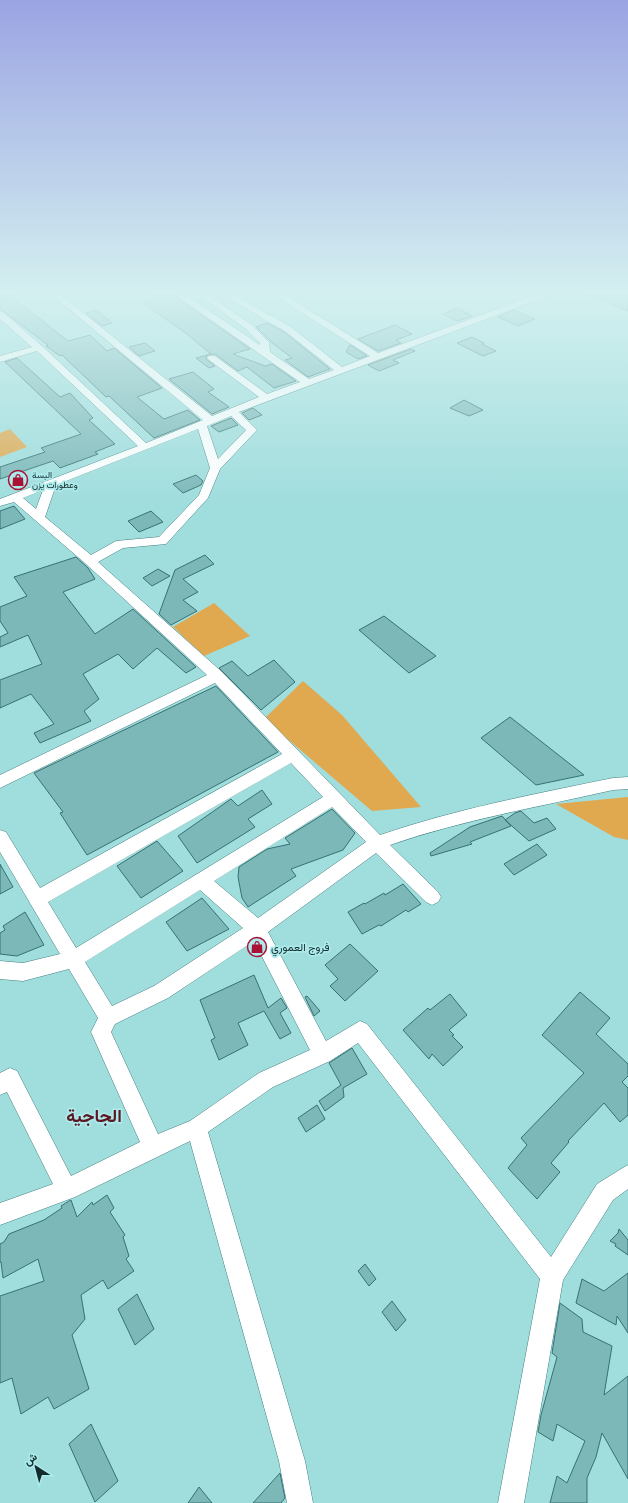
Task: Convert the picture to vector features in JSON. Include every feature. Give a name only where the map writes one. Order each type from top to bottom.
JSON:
[{"type":"street","points":[[57,365],[145,447]]},
{"type":"street","points":[[138,365],[205,422],[215,468]]},
{"type":"street","points":[[222,365],[266,398]]},
{"type":"street","points":[[283,365],[307,382]]},
{"type":"street","points":[[334,365],[340,370]]},
{"type":"street","points":[[0,503],[145,447],[232,411],[353,365]]},
{"type":"street","points":[[90,561],[120,544],[162,541],[204,496],[215,468],[252,430],[232,411]]},
{"type":"street","points":[[39,518],[51,483]]},
{"type":"street","points":[[14,497],[90,561],[217,676],[377,843],[432,897]]},
{"type":"street","points":[[0,782],[217,676]]},
{"type":"street","points":[[37,899],[292,755]]},
{"type":"street","points":[[153,1147],[101,1032],[108,1017],[161,992],[257,929],[377,843],[414,830],[469,815],[628,782]]},
{"type":"street","points":[[0,970],[24,972],[74,959],[334,798]]},
{"type":"street","points":[[0,837],[108,1017]]},
{"type":"street","points":[[201,880],[257,929],[323,1054]]},
{"type":"street","points":[[0,1214],[66,1189],[153,1147],[197,1128],[266,1080],[323,1054],[360,1031],[552,1276]]},
{"type":"street","points":[[0,1085],[10,1078],[66,1189]]},
{"type":"street","points":[[197,1128],[292,1461],[300,1503]]},
{"type":"street","points":[[511,1503],[552,1276],[605,1192],[628,1176]]},
{"type":"shaded area","points":[[10,429],[27,447],[0,457],[0,433]]},
{"type":"shaded area","points":[[214,603],[250,636],[204,656],[173,627]]},
{"type":"shaded area","points":[[303,681],[342,715],[421,807],[372,811],[264,719]]},
{"type":"shaded area","points":[[628,797],[628,840],[614,837],[556,804]]},
{"type":"building","points":[[8,365],[25,365],[60,397],[70,393],[93,418],[89,420],[115,444],[95,452],[98,454],[60,468],[53,461],[0,479],[0,467],[45,452],[41,448],[81,434]]},
{"type":"building","points":[[73,365],[135,365],[162,388],[137,397],[164,419],[188,410],[200,420],[154,438],[109,396],[106,397]]},
{"type":"building","points":[[205,365],[215,366],[209,368]]},
{"type":"building","points":[[230,365],[274,365],[296,381],[274,388],[247,367],[238,371]]},
{"type":"building","points":[[292,365],[325,365],[330,369],[308,377]]},
{"type":"building","points":[[368,365],[394,365],[379,371]]},
{"type":"building","points":[[193,372],[214,389],[208,392],[229,407],[212,414],[169,379]]},
{"type":"building","points":[[464,400],[483,410],[469,416],[450,408]]},
{"type":"building","points":[[253,408],[262,415],[249,420],[242,413]]},
{"type":"building","points":[[231,418],[238,425],[219,432],[211,426]]},
{"type":"building","points":[[196,475],[203,481],[201,485],[183,493],[173,484]]},
{"type":"building","points":[[14,506],[25,519],[0,529],[0,511]]},
{"type":"building","points":[[151,511],[163,522],[139,532],[128,521]]},
{"type":"building","points":[[205,555],[214,564],[183,579],[198,592],[183,600],[197,611],[171,625],[159,614],[175,570]]},
{"type":"building","points":[[76,557],[88,568],[95,579],[63,592],[95,634],[133,609],[196,667],[186,673],[157,648],[133,669],[118,654],[83,674],[99,699],[84,711],[91,721],[40,743],[34,733],[54,724],[31,694],[0,708],[0,680],[42,664],[28,635],[0,647],[0,637],[8,633],[0,621],[0,607],[27,596],[14,577]]},
{"type":"building","points":[[158,569],[170,576],[152,586],[143,578]]},
{"type":"building","points":[[384,616],[436,656],[409,673],[359,630]]},
{"type":"building","points":[[274,660],[295,682],[261,710],[219,668],[232,661],[248,676]]},
{"type":"building","points":[[216,686],[278,752],[87,855],[60,813],[63,812],[34,773]]},
{"type":"building","points":[[510,717],[584,775],[536,785],[481,738]]},
{"type":"building","points":[[262,790],[272,804],[248,819],[255,827],[197,863],[178,836],[231,799],[238,806]]},
{"type":"building","points":[[332,809],[355,833],[343,850],[291,869],[296,876],[248,907],[242,898],[238,877],[239,867],[267,849],[290,844],[285,838]]},
{"type":"building","points":[[521,811],[534,823],[547,818],[556,829],[529,841],[505,820]]},
{"type":"building","points":[[502,816],[511,826],[470,842],[472,844],[431,856],[430,853],[470,827]]},
{"type":"building","points":[[157,841],[183,871],[141,898],[117,866]]},
{"type":"building","points":[[537,844],[547,855],[514,875],[504,864]]},
{"type":"building","points":[[0,864],[13,887],[0,894]]},
{"type":"building","points":[[403,884],[421,904],[408,912],[406,910],[381,926],[379,925],[362,934],[348,912],[384,893],[385,895]]},
{"type":"building","points":[[202,898],[229,929],[187,951],[166,922]]},
{"type":"building","points":[[25,912],[44,945],[17,956],[0,954],[0,933],[5,930],[3,926]]},
{"type":"building","points":[[350,944],[378,971],[345,1001],[330,986],[338,979],[325,965]]},
{"type":"building","points":[[254,975],[268,1008],[281,998],[287,1008],[280,1013],[291,1033],[280,1039],[264,1011],[238,1023],[248,1045],[219,1060],[211,1040],[215,1038],[200,1000]]},
{"type":"building","points":[[580,992],[610,1018],[596,1034],[628,1064],[628,1076],[622,1082],[628,1088],[628,1115],[620,1122],[604,1103],[568,1141],[569,1142],[551,1163],[560,1172],[537,1199],[508,1168],[527,1145],[521,1138],[584,1073],[542,1035]]},
{"type":"building","points":[[450,994],[467,1015],[449,1030],[454,1035],[452,1036],[463,1047],[443,1066],[432,1054],[429,1059],[403,1030],[428,1008],[430,1010]]},
{"type":"building","points":[[307,996],[320,1011],[314,1016],[305,997]]},
{"type":"building","points":[[352,1048],[367,1074],[343,1088],[344,1097],[325,1111],[319,1101],[341,1085],[329,1063]]},
{"type":"building","points":[[317,1105],[325,1119],[306,1132],[298,1118]]},
{"type":"building","points":[[107,1195],[114,1208],[110,1212],[125,1235],[123,1237],[129,1256],[126,1259],[134,1271],[108,1289],[103,1280],[81,1295],[85,1319],[72,1335],[89,1389],[54,1409],[48,1397],[21,1414],[12,1378],[0,1383],[0,1296],[44,1281],[38,1259],[3,1278],[0,1262],[0,1244],[4,1242],[9,1234],[44,1220],[71,1200],[77,1217],[92,1202],[93,1205]]},
{"type":"building","points":[[619,1229],[628,1240],[628,1255],[615,1246],[616,1244],[610,1241],[618,1233]]},
{"type":"building","points":[[365,1264],[376,1279],[369,1286],[358,1271]]},
{"type":"building","points":[[628,1273],[628,1333],[617,1316],[616,1325],[576,1303],[582,1279],[604,1291]]},
{"type":"building","points":[[137,1294],[154,1329],[135,1345],[118,1309]]},
{"type":"building","points":[[392,1301],[406,1320],[396,1331],[382,1312]]},
{"type":"building","points":[[560,1303],[582,1319],[583,1332],[612,1346],[604,1395],[628,1376],[628,1479],[602,1433],[596,1457],[587,1478],[587,1503],[550,1503],[557,1476],[567,1483],[585,1441],[557,1424],[553,1441],[538,1432],[541,1415],[557,1357],[552,1353]]},
{"type":"building","points":[[91,1424],[118,1481],[95,1502],[69,1444]]},
{"type":"building","points":[[280,1473],[285,1498],[281,1503],[253,1503]]},
{"type":"building","points":[[199,1487],[212,1503],[188,1503]]},
{"type":"place","name":"البسة وعطورات يزن","points":[[18,480]]},
{"type":"place","name":"فروج العموري","points":[[257,947]]},
{"type":"district","name":"الجاجية","points":[[94,1115]]}]
